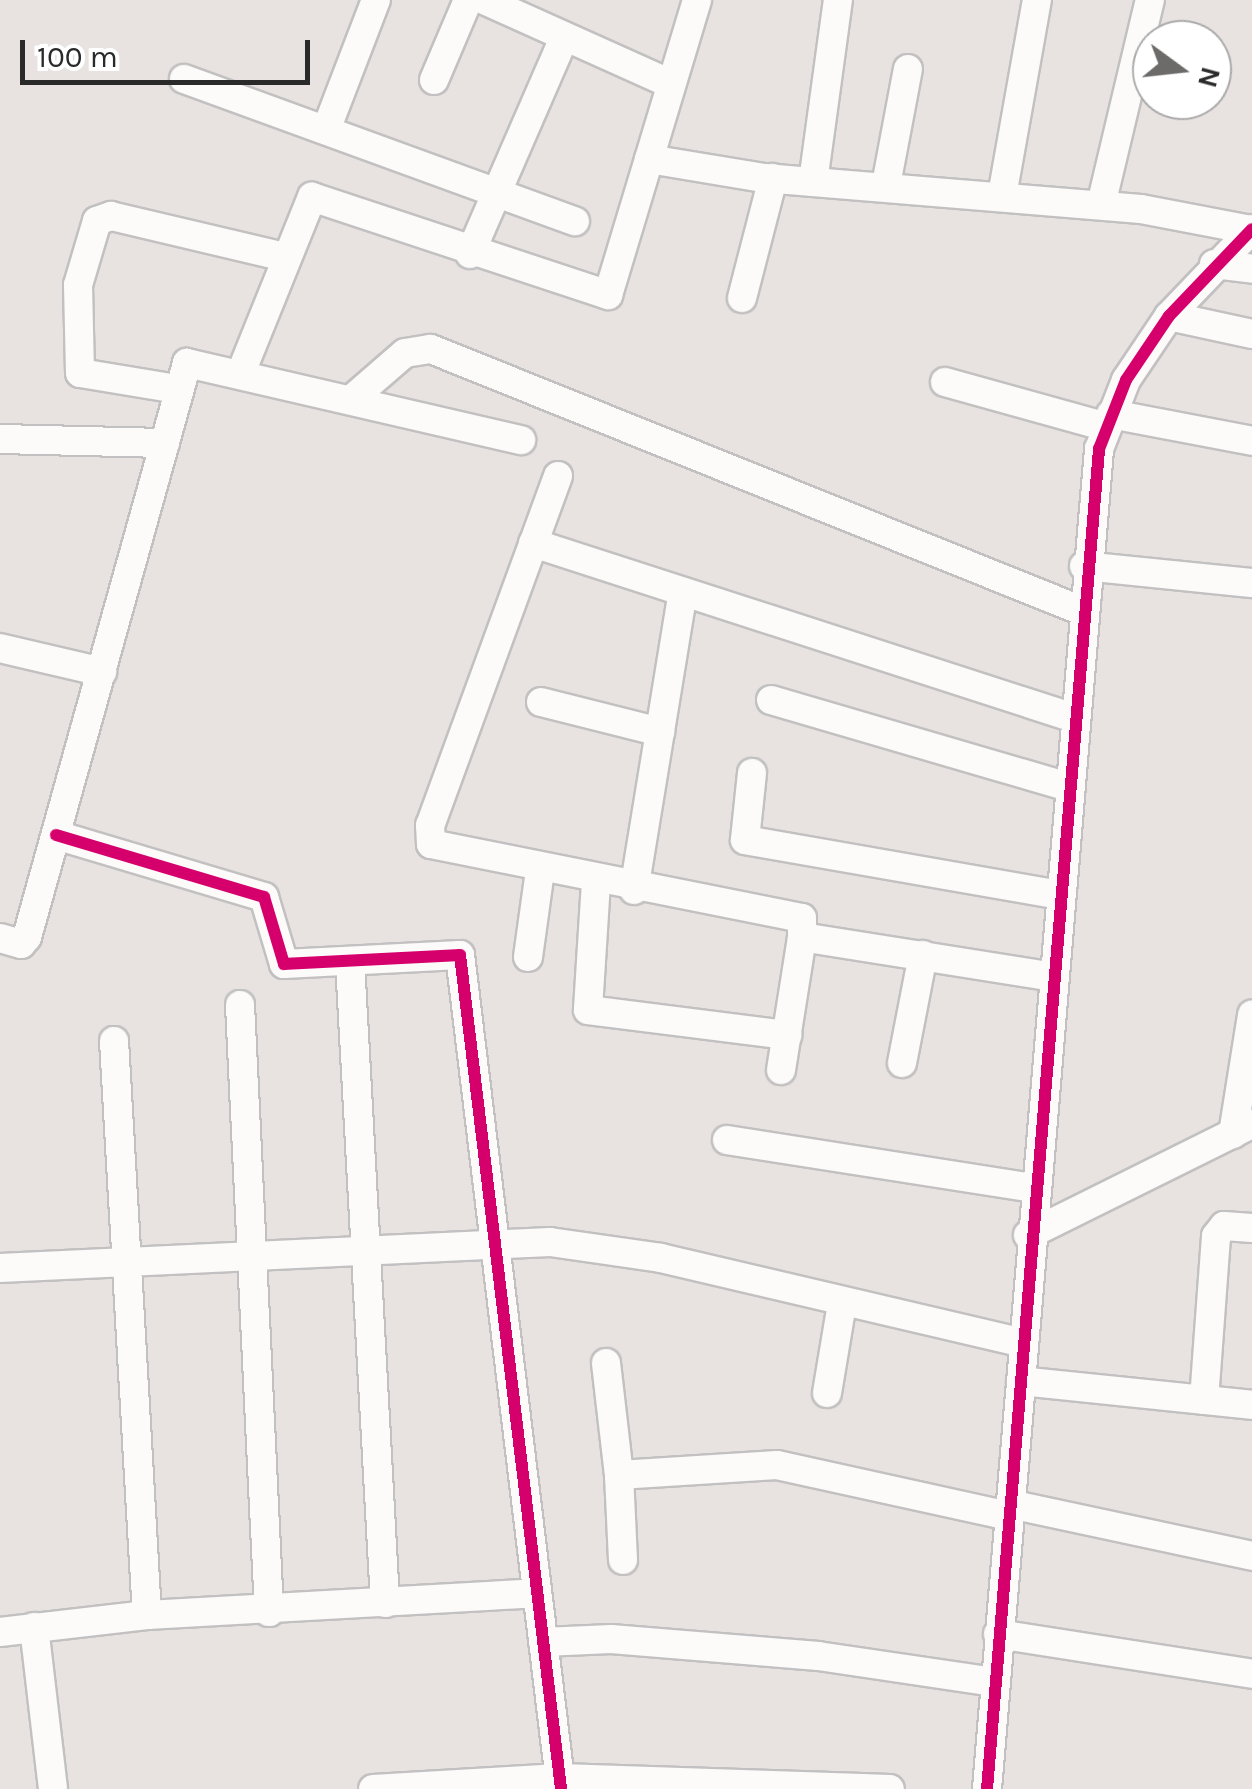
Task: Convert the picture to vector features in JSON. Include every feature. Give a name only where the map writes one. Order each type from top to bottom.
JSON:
[{"type":"street","points":[[326,130],[376,0]]},
{"type":"street","points":[[434,80],[468,0]]},
{"type":"street","points":[[484,0],[671,84]]},
{"type":"street","points":[[242,370],[284,257],[312,196],[470,254],[608,294],[698,0]]},
{"type":"street","points":[[813,182],[838,0]]},
{"type":"street","points":[[1002,196],[1037,0]]},
{"type":"street","points":[[1101,204],[1150,0]]},
{"type":"street","points":[[470,254],[564,38]]},
{"type":"street","points":[[886,185],[908,69]]},
{"type":"street","points":[[184,79],[575,221]]},
{"type":"street","points":[[650,160],[813,182],[1101,204],[1243,227],[1169,316],[1100,422],[1084,566],[1072,606],[1045,892],[1021,1186],[1028,1234],[1011,1341],[1021,1381],[1000,1511],[998,1634],[981,1680],[986,1789]]},
{"type":"street","points":[[742,298],[774,178]]},
{"type":"street","points":[[176,389],[80,373],[78,285],[97,221],[111,216],[284,257]]},
{"type":"street","points":[[1214,264],[1252,268]]},
{"type":"street","points":[[1169,316],[1252,334]]},
{"type":"street","points":[[354,397],[404,352],[431,349],[1072,606]]},
{"type":"street","points":[[0,938],[25,942],[165,443],[176,389],[192,361],[521,440]]},
{"type":"street","points":[[946,382],[1100,422],[1252,441]]},
{"type":"street","points":[[0,439],[165,443]]},
{"type":"street","points":[[558,476],[428,838],[540,871],[802,918],[781,1070]]},
{"type":"street","points":[[533,543],[1062,714]]},
{"type":"street","points":[[1084,566],[1252,583]]},
{"type":"street","points":[[634,890],[683,592]]},
{"type":"street","points":[[0,648],[102,672]]},
{"type":"street","points":[[771,700],[1058,783]]},
{"type":"street","points":[[542,702],[660,732]]},
{"type":"street","points":[[752,774],[745,840],[1045,892]]},
{"type":"street","points":[[56,835],[264,897],[284,964],[460,955],[560,1783]]},
{"type":"street","points":[[528,957],[540,871]]},
{"type":"street","points":[[596,882],[588,1010],[787,1034]]},
{"type":"street","points":[[802,937],[1040,974]]},
{"type":"street","points":[[902,1063],[923,955]]},
{"type":"street","points":[[350,962],[361,1248],[385,1603]]},
{"type":"street","points":[[240,1005],[268,1612]]},
{"type":"street","points":[[1028,1234],[1243,1129],[1252,1015]]},
{"type":"street","points":[[114,1041],[147,1615]]},
{"type":"street","points":[[727,1140],[1021,1186]]},
{"type":"street","points":[[1204,1400],[1216,1236],[1224,1226],[1252,1228]]},
{"type":"street","points":[[0,1268],[497,1242],[622,1250],[1011,1341]]},
{"type":"street","points":[[826,1393],[842,1303]]},
{"type":"street","points":[[606,1363],[619,1475],[623,1560]]},
{"type":"street","points":[[1021,1381],[1252,1406]]},
{"type":"street","points":[[619,1475],[758,1463],[1252,1556]]},
{"type":"street","points":[[0,1632],[147,1615],[268,1612],[536,1593]]},
{"type":"street","points":[[34,1627],[53,1789]]},
{"type":"street","points":[[998,1634],[1252,1674]]},
{"type":"street","points":[[543,1642],[723,1648],[981,1680]]},
{"type":"street","points":[[373,1789],[560,1783],[890,1789]]},
{"type":"cycle path","points":[[987,1789],[1099,449],[1126,380],[1169,316],[1252,229]]},
{"type":"cycle path","points":[[56,835],[264,897],[284,964],[460,955],[561,1789]]}]
